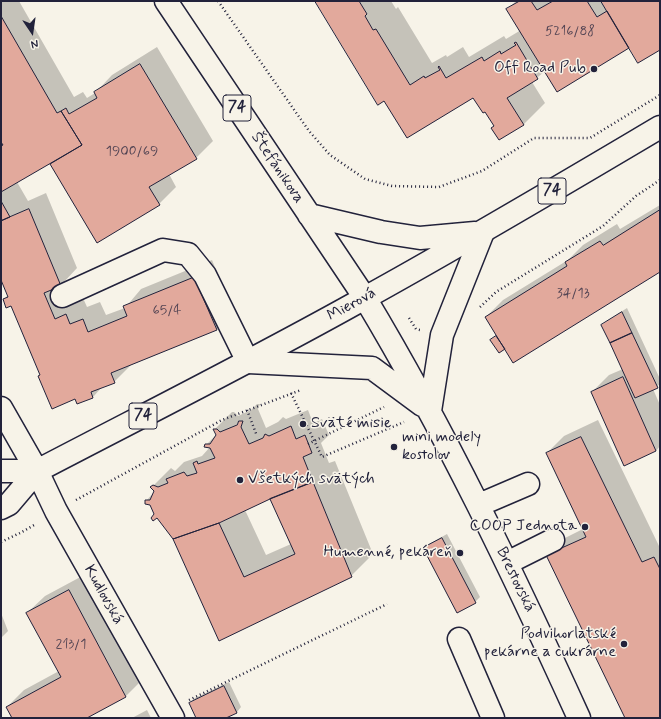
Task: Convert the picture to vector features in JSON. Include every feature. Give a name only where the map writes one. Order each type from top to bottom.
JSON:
[{"type":"main road","name":"Štefánikova","points":[[166,1],[309,215]]},
{"type":"main road","name":"Mierová","points":[[37,471],[248,362],[365,298],[483,232],[660,127]]},
{"type":"main road","name":"74","points":[[309,215],[381,232],[420,238],[483,232]]},
{"type":"main road","name":"74","points":[[309,215],[365,298]]},
{"type":"main road","points":[[62,296],[163,250],[188,254],[205,275],[248,362],[372,368],[430,411],[442,336],[483,232]]},
{"type":"main road","name":"Brestovská","points":[[365,298],[430,411],[479,506],[537,624],[579,718]]},
{"type":"main road","name":"Kudlovská","points":[[1,408],[37,471],[56,511],[170,714]]},
{"type":"main road","points":[[1,470],[37,471]]},
{"type":"main road","points":[[1,508],[9,504],[37,471]]},
{"type":"main road","points":[[479,506],[528,484]]},
{"type":"main road","points":[[507,563],[553,540]]},
{"type":"main road","points":[[459,638],[493,718]]},
{"type":"path","points":[[218,1],[309,131],[330,154],[365,179],[392,186],[439,187],[482,171],[534,138],[590,138],[660,95]]},
{"type":"path","points":[[476,311],[496,292],[603,226],[636,196],[660,180]]},
{"type":"path","points":[[1,542],[20,533],[56,511],[222,420],[303,389]]},
{"type":"path","points":[[291,393],[322,457],[409,420]]},
{"type":"path","points":[[308,444],[385,406]]},
{"type":"path","points":[[247,410],[257,436]]},
{"type":"path","points":[[170,714],[386,604]]},
{"type":"building","points":[[315,1],[359,1],[367,14],[365,16],[373,30],[376,29],[410,85],[424,76],[425,78],[440,70],[438,67],[439,66],[446,78],[482,57],[484,61],[500,51],[501,54],[516,45],[514,43],[516,42],[538,79],[507,98],[524,125],[499,140],[491,128],[494,126],[473,98],[407,138],[384,101],[378,105]]},
{"type":"building","points":[[520,1],[531,1],[537,10],[553,1],[587,1],[597,17],[607,11],[629,48],[557,92],[506,9]]},
{"type":"building","points":[[601,1],[660,1],[660,50],[638,63]]},
{"type":"building","points":[[1,16],[57,113],[61,111],[82,145],[1,192],[1,146],[3,145],[1,142]]},
{"type":"building","points":[[140,64],[197,159],[149,187],[160,205],[97,243],[50,164],[82,145],[61,111],[66,108],[69,114],[97,98],[94,92]]},
{"type":"building","points":[[1,201],[10,217],[1,221]]},
{"type":"building","points":[[29,209],[61,286],[44,293],[55,319],[66,314],[70,324],[83,319],[88,332],[127,316],[123,306],[194,277],[217,330],[111,373],[115,383],[91,392],[93,398],[77,404],[75,399],[52,409],[38,376],[40,375],[11,306],[6,308],[3,299],[8,297],[1,280],[1,221]]},
{"type":"building","points":[[660,210],[660,272],[513,363],[485,317],[567,266],[565,262],[600,241],[603,245]]},
{"type":"building","points":[[622,312],[632,333],[610,343],[601,325]]},
{"type":"building","points":[[632,333],[658,388],[635,398],[610,343]]},
{"type":"building","points":[[496,336],[505,349],[499,353],[490,340]]},
{"type":"building","points":[[623,377],[656,451],[624,466],[591,392]]},
{"type":"building","name":"Všetkých svätých","points":[[239,421],[243,421],[241,427],[249,444],[263,438],[265,434],[269,436],[291,426],[296,439],[305,435],[312,453],[303,457],[313,482],[270,499],[219,523],[173,539],[157,518],[153,521],[151,518],[154,514],[150,505],[145,504],[145,500],[150,500],[154,491],[150,487],[153,485],[158,487],[168,483],[166,479],[184,472],[187,476],[197,473],[193,463],[197,461],[198,464],[215,458],[210,448],[204,447],[205,444],[210,444],[216,435],[213,429],[217,429],[220,432],[237,425]]},
{"type":"building","name":"Podvihorlatské pekárne a cukrárne","points":[[581,437],[642,562],[654,557],[660,569],[660,718],[625,718],[546,555],[586,537],[546,453]]},
{"type":"building","points":[[313,482],[352,577],[219,641],[173,539],[219,523],[244,577],[295,554],[270,499]]},
{"type":"building","points":[[442,538],[476,603],[457,613],[423,548]]},
{"type":"building","points":[[69,590],[126,697],[87,718],[12,718],[6,707],[61,677],[26,613]]},
{"type":"building","points":[[224,686],[237,713],[226,718],[196,718],[189,703]]},
{"type":"place","name":"Off Road Pub","points":[[594,69]]},
{"type":"place","name":"Sväté misie","points":[[303,424]]},
{"type":"place","name":"mini modely kostolov","points":[[394,447]]},
{"type":"place","name":"Všetkých svätých","points":[[240,480]]},
{"type":"place","name":"COOP Jednota","points":[[585,527]]},
{"type":"place","name":"Humenné, pekáreň","points":[[460,553]]},
{"type":"place","name":"Podvihorlatské pekárne a cukrárne","points":[[624,644]]}]
